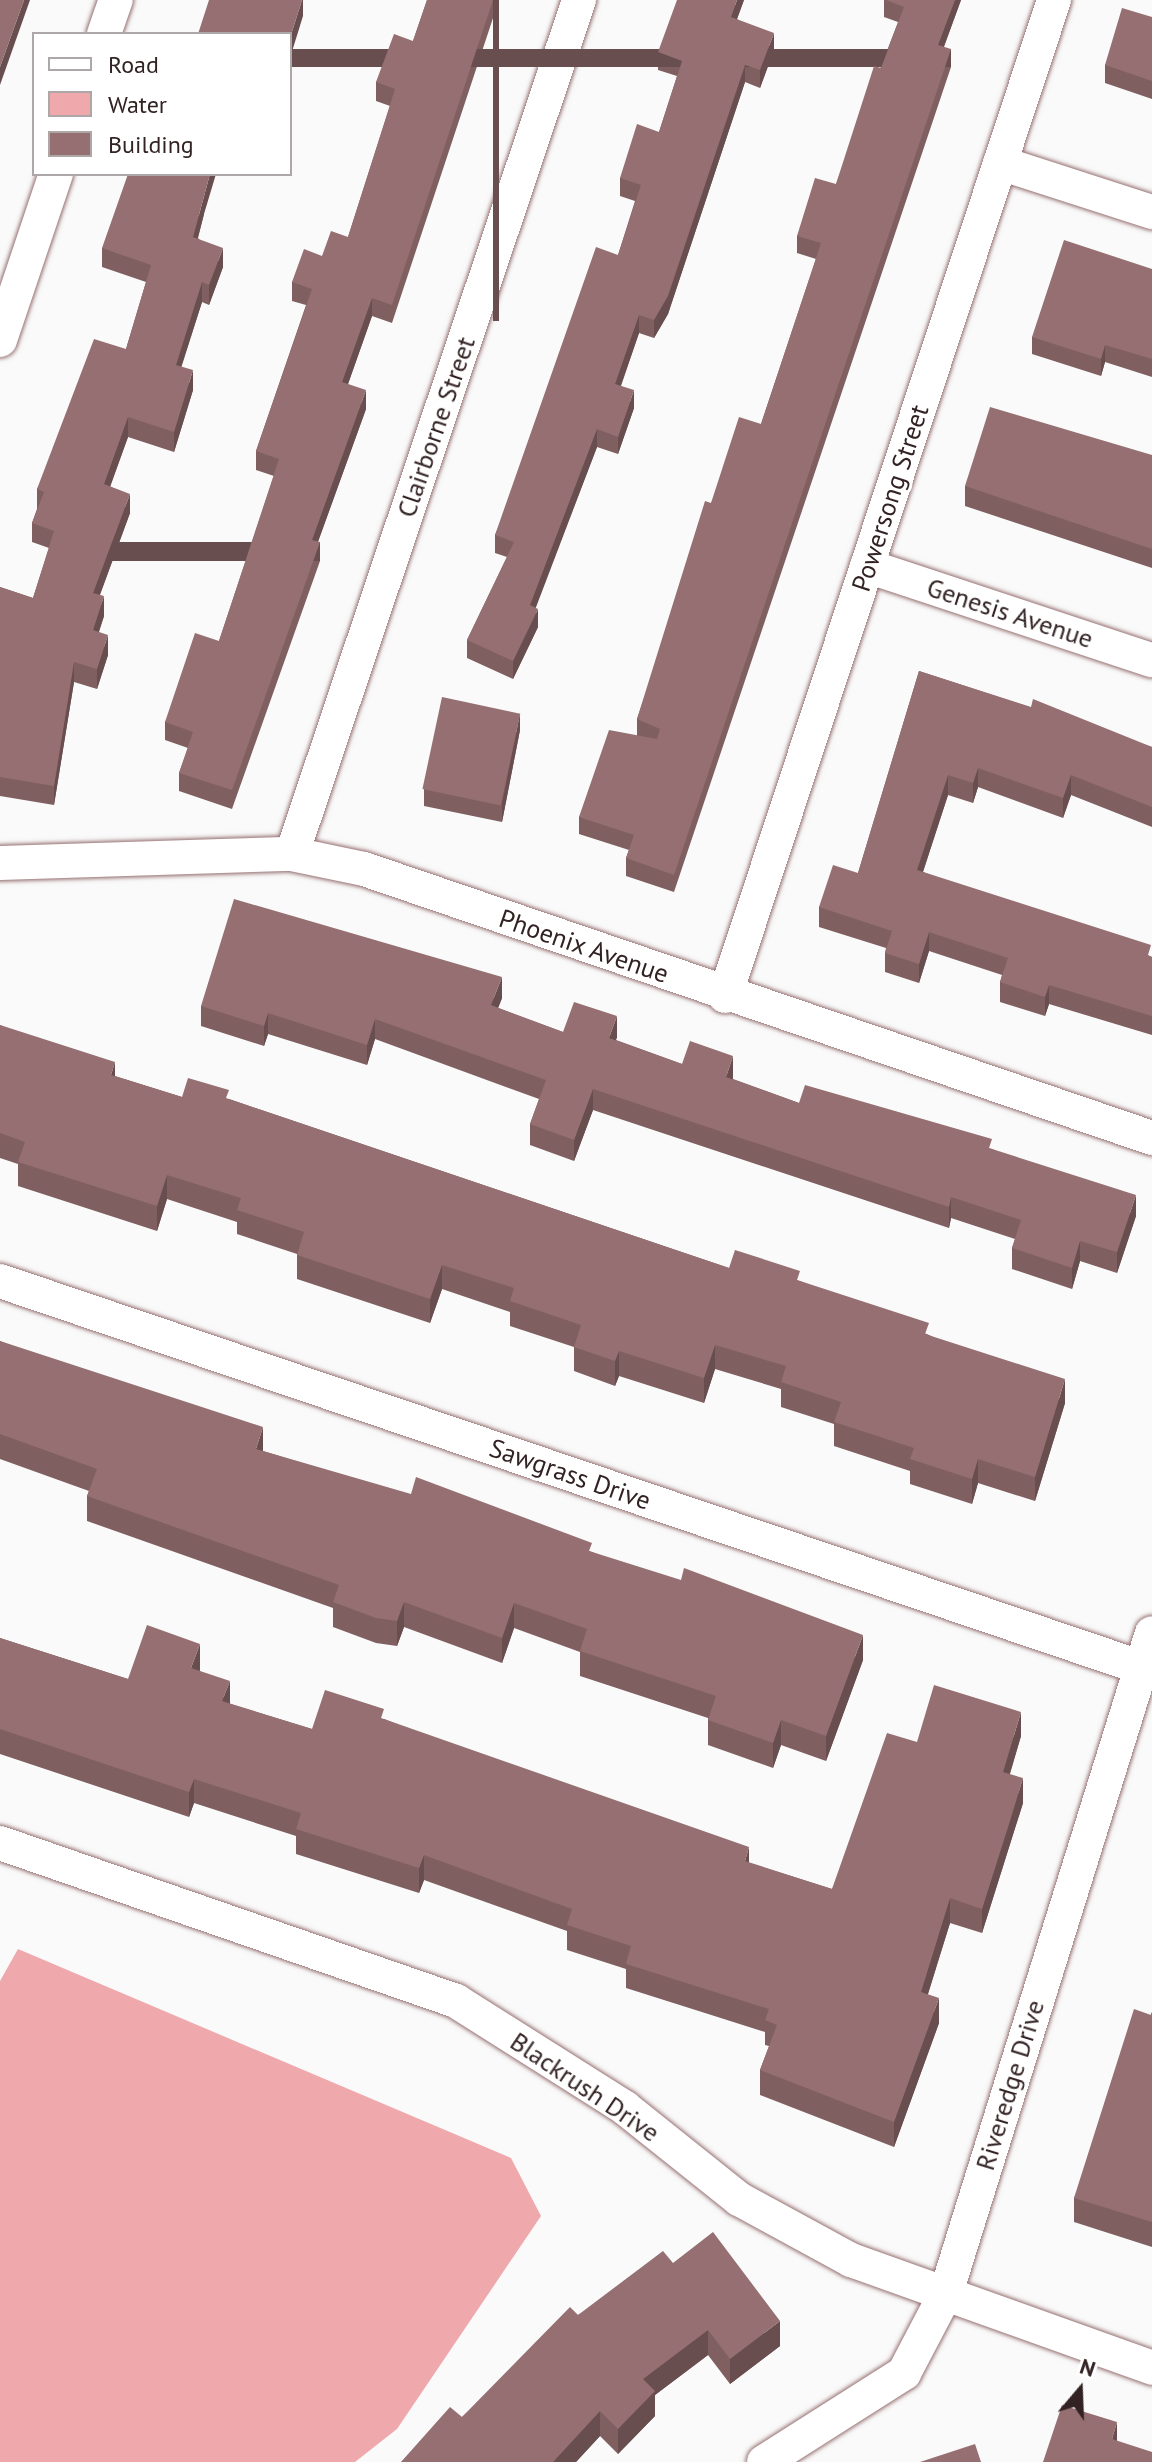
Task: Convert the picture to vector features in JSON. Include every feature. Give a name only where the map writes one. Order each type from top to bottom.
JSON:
[{"type":"street","points":[[105,32],[116,0]]},
{"type":"street","name":"Clairborne Street","points":[[292,854],[579,0]]},
{"type":"street","name":"Powersong Street","points":[[725,996],[1054,0]]},
{"type":"street","points":[[1000,163],[1152,212]]},
{"type":"street","points":[[0,340],[55,176]]},
{"type":"street","name":"Genesis Avenue","points":[[867,566],[1152,660]]},
{"type":"street","name":"Phoenix Avenue","points":[[0,863],[292,854],[364,869],[725,996],[1152,1138]]},
{"type":"street","name":"Sawgrass Drive","points":[[0,1281],[1140,1667]]},
{"type":"street","name":"Riveredge Drive","points":[[764,2462],[904,2373],[946,2293],[1152,1633]]},
{"type":"street","name":"Blackrush Drive","points":[[0,1843],[456,2001],[625,2108],[739,2199],[851,2260],[1152,2368]]},
{"type":"water","points":[[18,1949],[511,2158],[541,2216],[397,2429],[355,2462],[0,2462],[0,1981]]},
{"type":"building","points":[[0,0],[24,0],[0,67]]},
{"type":"building","points":[[209,0],[302,0],[292,32],[199,32]]},
{"type":"building","points":[[427,0],[493,0],[392,305],[372,298],[342,382],[366,390],[312,540],[320,542],[232,790],[179,773],[193,732],[165,722],[195,633],[219,641],[279,459],[256,451],[312,289],[292,282],[304,249],[322,256],[331,231],[348,237],[395,89],[376,82],[394,34],[413,41]]},
{"type":"building","points":[[677,0],[737,0],[731,17],[774,33],[760,70],[745,65],[668,296],[654,320],[639,315],[615,384],[634,390],[618,437],[597,429],[530,605],[538,609],[513,661],[467,640],[514,542],[495,535],[596,247],[618,255],[641,185],[620,178],[637,124],[659,132],[682,61],[658,52]]},
{"type":"building","points":[[886,0],[955,0],[938,45],[951,49],[674,875],[626,858],[634,835],[579,817],[609,730],[657,739],[660,729],[637,719],[705,501],[711,503],[739,417],[761,424],[821,243],[797,236],[815,178],[836,184],[874,66],[881,68],[904,7]]},
{"type":"building","points":[[1122,8],[1152,17],[1152,81],[1105,65]]},
{"type":"building","points":[[127,176],[209,176],[193,237],[223,248],[209,285],[202,282],[176,365],[193,370],[174,432],[128,417],[104,484],[130,494],[93,593],[104,596],[93,630],[108,635],[97,669],[74,662],[54,786],[0,777],[0,587],[33,598],[54,531],[32,523],[44,492],[37,489],[94,339],[126,349],[151,265],[102,248]]},
{"type":"building","points":[[1064,240],[1152,269],[1152,359],[1105,345],[1101,359],[1032,337]]},
{"type":"building","points":[[990,407],[1152,455],[1152,549],[965,486]]},
{"type":"building","points":[[919,671],[1031,707],[1033,699],[1152,747],[1152,807],[1071,775],[1063,798],[978,768],[973,783],[948,775],[917,870],[1151,945],[1148,955],[1152,957],[1152,1016],[1049,985],[1045,997],[1000,982],[1008,958],[929,932],[919,964],[885,953],[892,931],[819,907],[833,865],[858,873]]},
{"type":"building","points":[[442,697],[520,714],[501,806],[422,789]]},
{"type":"building","points":[[234,899],[502,977],[491,1005],[563,1032],[574,1002],[617,1016],[609,1038],[682,1064],[690,1041],[733,1056],[726,1077],[799,1103],[805,1085],[992,1139],[989,1148],[1136,1195],[1117,1252],[1080,1241],[1072,1268],[1012,1248],[1021,1220],[951,1197],[949,1207],[593,1089],[574,1140],[530,1124],[546,1080],[375,1019],[367,1045],[268,1013],[264,1026],[201,1006]]},
{"type":"building","points":[[0,1025],[115,1062],[111,1075],[182,1097],[188,1078],[229,1090],[226,1098],[729,1268],[735,1250],[800,1271],[797,1280],[929,1323],[925,1334],[1065,1379],[1035,1477],[978,1459],[972,1479],[910,1459],[914,1448],[834,1422],[841,1402],[781,1382],[786,1366],[715,1345],[704,1378],[619,1351],[615,1361],[574,1347],[581,1325],[510,1301],[514,1288],[442,1265],[430,1299],[297,1255],[304,1232],[237,1210],[241,1198],[167,1175],[157,1206],[18,1162],[25,1142],[0,1133]]},
{"type":"building","points":[[0,1341],[263,1427],[256,1449],[411,1494],[416,1477],[592,1543],[589,1551],[681,1580],[684,1568],[863,1635],[826,1736],[781,1720],[773,1743],[708,1720],[716,1696],[580,1651],[587,1629],[514,1603],[502,1638],[404,1602],[397,1621],[376,1618],[333,1602],[339,1585],[87,1496],[97,1469],[0,1434]]},
{"type":"building","points":[[147,1625],[200,1644],[191,1668],[230,1681],[222,1701],[312,1729],[325,1690],[384,1709],[381,1718],[749,1847],[745,1861],[832,1889],[887,1733],[917,1742],[934,1685],[1021,1712],[1003,1772],[1023,1778],[1010,1821],[982,1909],[950,1898],[921,1992],[939,1998],[894,2122],[760,2070],[777,2025],[765,2020],[769,2009],[626,1964],[631,1946],[567,1925],[572,1909],[424,1855],[419,1868],[296,1829],[301,1813],[194,1779],[189,1792],[0,1729],[0,1638],[128,1679]]},
{"type":"building","points":[[1134,2009],[1151,2015],[1152,2012],[1152,2222],[1074,2198]]},
{"type":"building","points":[[713,2232],[780,2321],[730,2359],[708,2330],[643,2379],[655,2391],[618,2429],[600,2411],[553,2462],[401,2462],[450,2407],[462,2417],[570,2307],[578,2315],[663,2251],[673,2263]]},
{"type":"building","points":[[1062,2405],[1117,2422],[1112,2439],[1152,2452],[1152,2462],[1043,2462]]},
{"type":"building","points":[[975,2444],[981,2462],[920,2462]]}]
